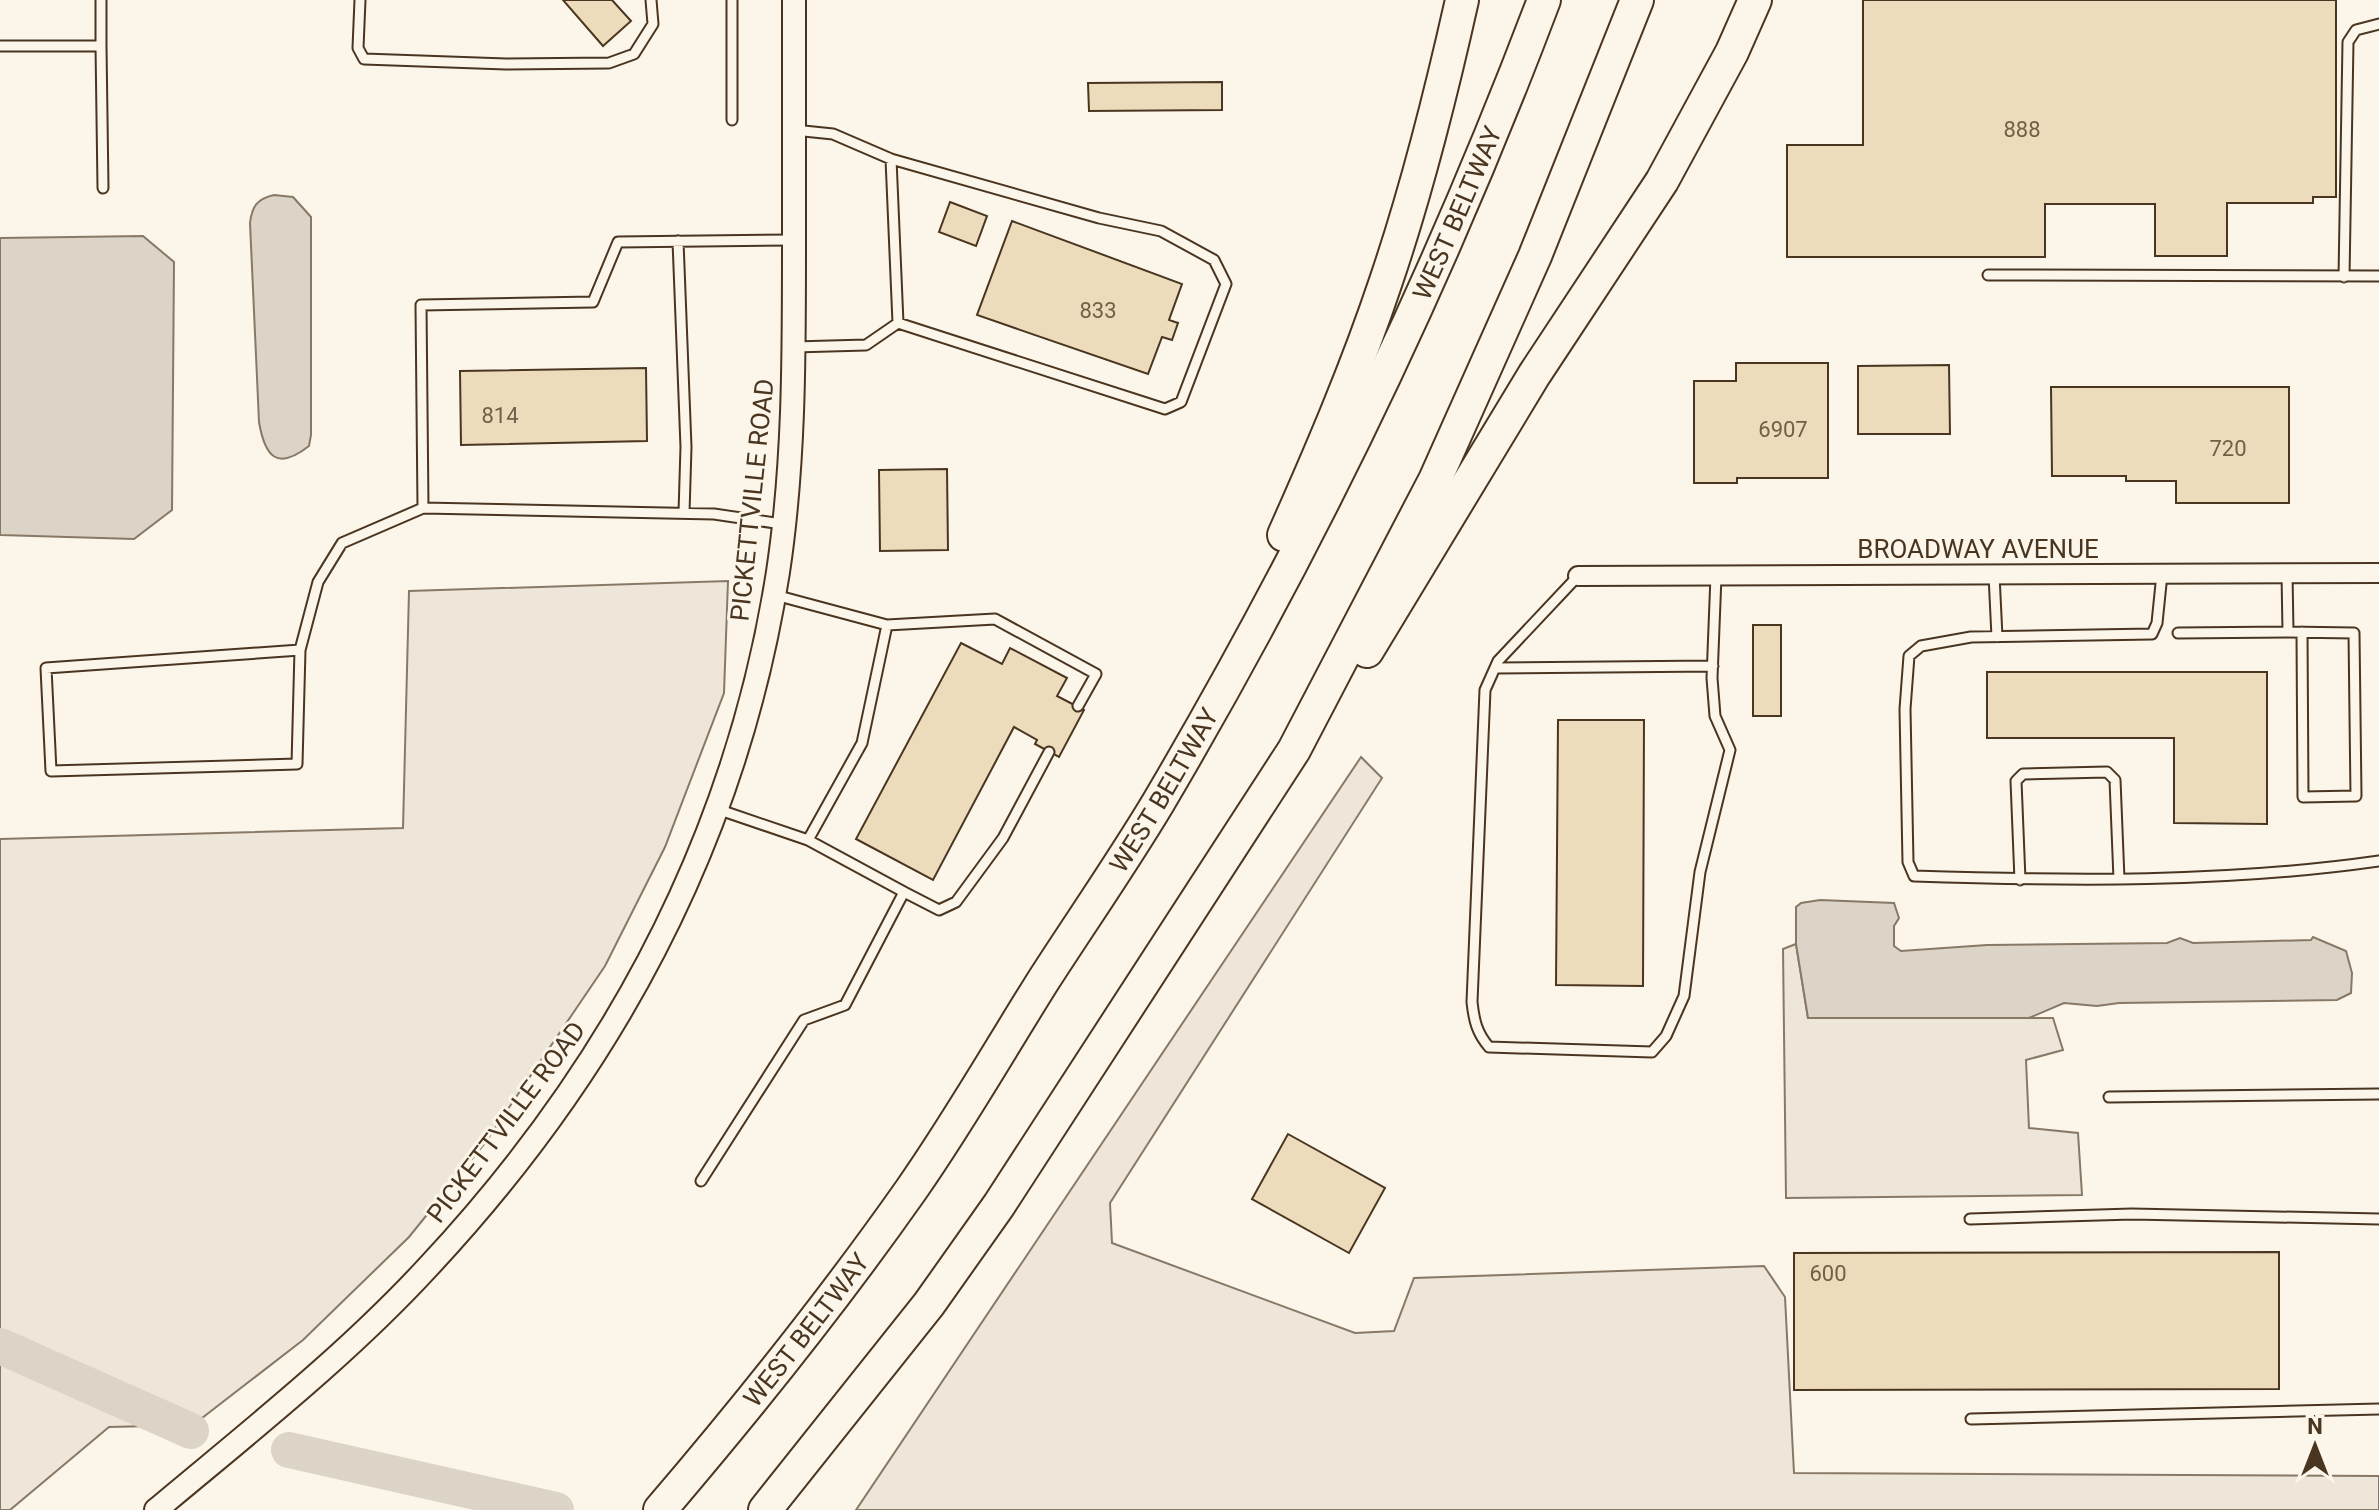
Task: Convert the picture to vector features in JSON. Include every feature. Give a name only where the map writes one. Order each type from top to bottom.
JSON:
[{"type":"highway","points":[[1156,806],[1207,681],[1266,575],[1332,426],[1386,281],[1431,127],[1462,0]]},
{"type":"highway","name":"WEST BELTWAY","points":[[660,1510],[746,1408],[913,1187],[1156,806],[1259,625],[1327,496],[1399,346],[1499,121],[1544,0]]},
{"type":"highway","points":[[1294,750],[1435,480],[1535,256],[1637,0]]},
{"type":"highway","points":[[765,1510],[929,1304],[999,1205],[1294,750],[1370,647],[1534,375],[1662,181],[1732,52],[1755,0]]},
{"type":"street","name":"PICKETTVILLE ROAD","points":[[156,1510],[360,1335],[426,1269],[491,1196],[553,1116],[606,1039],[659,945],[692,873],[717,809],[753,692],[774,594],[794,398],[794,0]]},
{"type":"street","name":"BROADWAY AVENUE","points":[[1578,576],[2379,573]]},
{"type":"lane","points":[[101,0],[103,188]]},
{"type":"lane","points":[[360,0],[358,48],[364,59],[506,64],[609,63],[634,54],[653,24],[651,0]]},
{"type":"lane","points":[[732,0],[732,120]]},
{"type":"lane","points":[[2344,277],[2348,42],[2356,30],[2379,24]]},
{"type":"lane","points":[[0,46],[101,46]]},
{"type":"lane","points":[[794,130],[833,134],[891,159],[1099,218],[1161,231],[1214,260],[1226,284],[1181,402],[1165,409],[898,323]]},
{"type":"lane","points":[[891,159],[898,323]]},
{"type":"lane","points":[[423,508],[421,305],[593,302],[618,242],[794,240]]},
{"type":"lane","points":[[678,241],[686,447],[684,513]]},
{"type":"lane","points":[[1988,275],[2379,276]]},
{"type":"lane","points":[[794,347],[866,345],[898,323]]},
{"type":"lane","points":[[300,650],[46,668],[51,771],[297,764],[300,650],[318,582],[342,543],[423,508],[714,514],[782,524]]},
{"type":"lane","points":[[2287,573],[2288,632]]},
{"type":"lane","points":[[2162,574],[2157,623],[2152,634],[1971,637],[1921,646],[1909,656],[1905,709],[1908,862],[1914,876],[2020,880],[2183,878],[2328,868],[2379,861]]},
{"type":"lane","points":[[1994,575],[1997,637]]},
{"type":"lane","points":[[1578,576],[1498,661],[1485,690],[1472,1002],[1479,1036],[1489,1047],[1652,1052],[1666,1036],[1684,996],[1700,872],[1730,750],[1715,716],[1716,576]]},
{"type":"lane","points":[[774,594],[887,625],[995,619],[1096,674],[1078,706]]},
{"type":"lane","points":[[808,840],[862,743],[887,625]]},
{"type":"lane","points":[[2178,633],[2302,632],[2354,633],[2356,796],[2303,797],[2302,632]]},
{"type":"lane","points":[[1495,668],[1713,666]]},
{"type":"lane","points":[[717,809],[808,840],[939,910],[956,902],[1003,838],[1049,752]]},
{"type":"lane","points":[[2020,880],[2016,781],[2019,776],[2107,772],[2115,780],[2119,879]]},
{"type":"lane","points":[[701,1181],[804,1020],[845,1005],[904,892]]},
{"type":"lane","points":[[2109,1097],[2379,1094]]},
{"type":"lane","points":[[1970,1219],[2132,1214],[2379,1219]]},
{"type":"lane","points":[[1971,1419],[2379,1409]]},
{"type":"shaded area","points":[[274,195],[293,197],[311,217],[311,435],[309,446],[298,454],[281,459],[269,452],[259,422],[250,223],[256,204]]},
{"type":"shaded area","points":[[143,236],[174,262],[172,510],[134,539],[0,535],[0,238]]},
{"type":"shaded area","points":[[728,581],[724,693],[665,847],[605,966],[485,1143],[409,1237],[303,1340],[193,1425],[109,1427],[10,1510],[0,1510],[0,839],[403,828],[409,591]]},
{"type":"shaded area","points":[[1361,757],[1382,778],[1110,1203],[1112,1243],[1355,1333],[1394,1331],[1414,1278],[1764,1266],[1785,1297],[1794,1473],[2379,1476],[2379,1510],[856,1510]]},
{"type":"shaded area","points":[[1820,900],[1894,903],[1899,918],[1894,926],[1894,946],[1901,951],[1987,945],[2167,943],[2180,938],[2193,943],[2311,940],[2313,937],[2346,951],[2352,973],[2351,993],[2337,1000],[2119,1003],[2097,1006],[2064,1003],[2029,1018],[1808,1018],[1796,944],[1796,907],[1801,903]]},
{"type":"shaded area","points":[[1796,944],[1808,1018],[2053,1018],[2063,1050],[2026,1060],[2029,1128],[2078,1133],[2082,1195],[1786,1198],[1783,949]]},
{"type":"building","points":[[563,0],[612,0],[631,21],[603,46]]},
{"type":"building","points":[[1863,0],[2336,0],[2336,197],[2313,197],[2313,203],[2227,203],[2227,256],[2155,256],[2155,204],[2045,204],[2045,257],[1787,257],[1787,145],[1863,145]]},
{"type":"building","points":[[1222,82],[1222,110],[1089,111],[1088,83]]},
{"type":"building","points":[[950,202],[987,216],[976,246],[939,232]]},
{"type":"building","points":[[1012,221],[1182,284],[1169,320],[1178,323],[1172,340],[1162,337],[1148,374],[977,315]]},
{"type":"building","points":[[1736,363],[1828,363],[1828,478],[1737,478],[1737,483],[1694,483],[1694,381],[1736,381]]},
{"type":"building","points":[[1949,365],[1950,434],[1858,434],[1858,366]]},
{"type":"building","points":[[646,368],[647,441],[461,445],[460,371]]},
{"type":"building","points":[[2051,387],[2289,387],[2289,503],[2176,503],[2176,481],[2126,481],[2126,476],[2052,476]]},
{"type":"building","points":[[947,469],[948,550],[880,551],[879,470]]},
{"type":"building","points":[[1753,625],[1781,625],[1781,716],[1753,716]]},
{"type":"building","points":[[961,643],[1002,664],[1010,648],[1067,678],[1057,696],[1084,710],[1059,757],[1035,744],[1037,740],[1014,727],[933,880],[856,839]]},
{"type":"building","points":[[1987,672],[2267,672],[2267,824],[2174,823],[2174,738],[1987,738]]},
{"type":"building","points":[[1558,720],[1644,720],[1643,986],[1556,985]]},
{"type":"building","points":[[1288,1134],[1385,1188],[1349,1253],[1252,1199]]},
{"type":"building","points":[[2279,1252],[2279,1389],[1794,1390],[1794,1253]]},
{"type":"waterway","points":[[0,1346],[191,1431]]},
{"type":"waterway","points":[[289,1450],[556,1510]]}]
